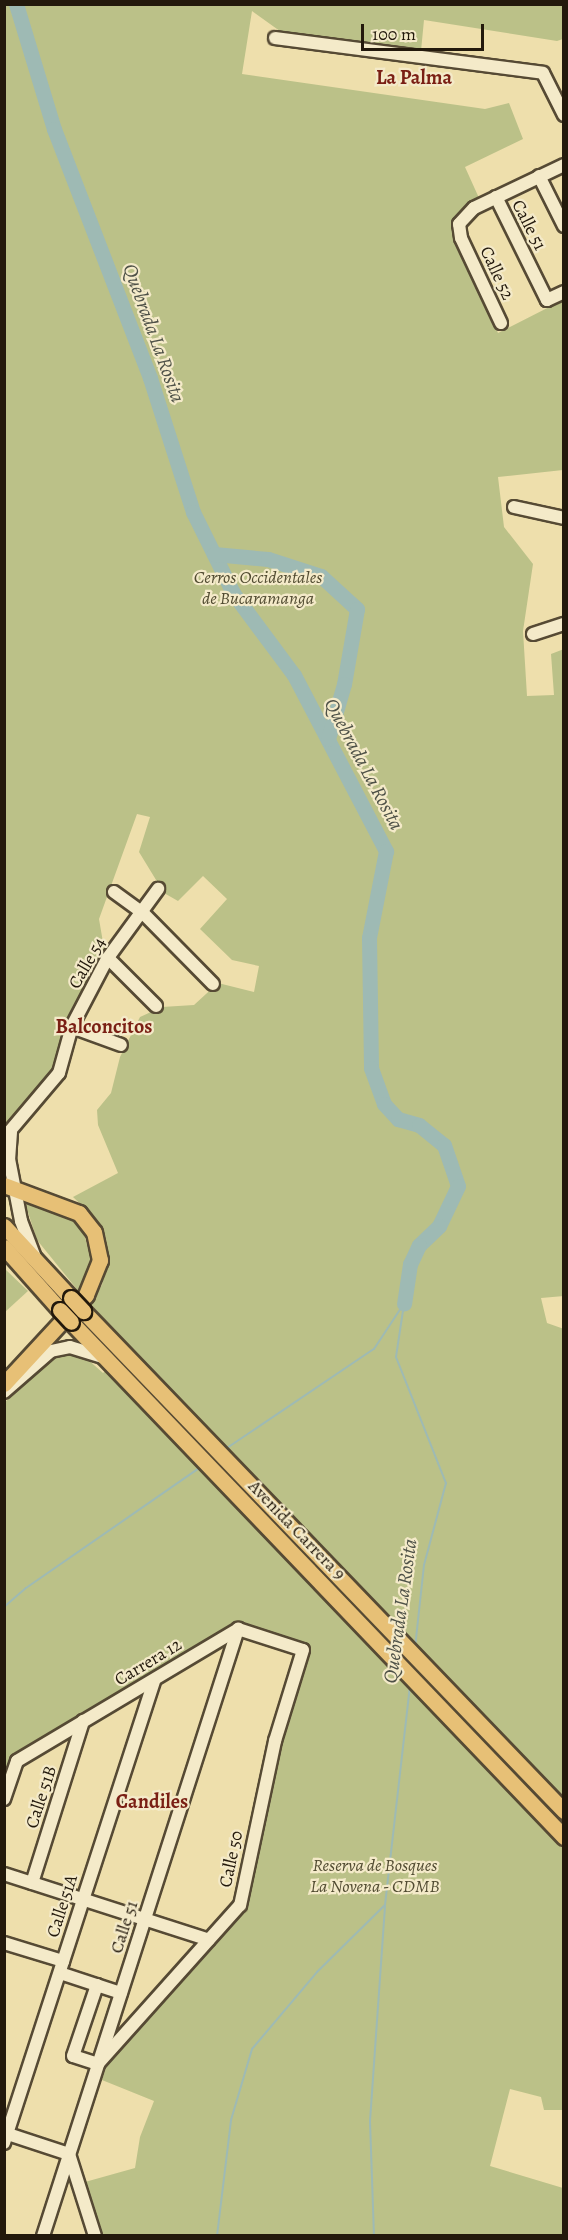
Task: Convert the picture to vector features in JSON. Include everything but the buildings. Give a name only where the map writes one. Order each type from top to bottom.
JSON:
[{"type":"main road","points":[[4,1384],[21,1362],[86,1295],[100,1260],[94,1232],[79,1213],[10,1187]]},
{"type":"main road","name":"Avenida Carrera 9","points":[[4,1226],[564,1811]]},
{"type":"main road","name":"Avenida Carrera 9","points":[[4,1247],[12,1261],[564,1837]]},
{"type":"street","points":[[275,38],[543,73],[560,100],[564,115]]},
{"type":"street","points":[[496,197],[564,165]]},
{"type":"street","points":[[539,176],[564,225]]},
{"type":"street","name":"Calle 52","points":[[496,197],[462,219],[460,238],[501,323]]},
{"type":"street","name":"Calle 51","points":[[496,197],[547,300],[564,292]]},
{"type":"street","points":[[514,507],[564,518]]},
{"type":"street","points":[[533,634],[564,624]]},
{"type":"street","name":"Calle 54","points":[[36,1260],[10,1187],[8,1134],[59,1073],[72,1027],[108,958],[158,889]]},
{"type":"street","points":[[114,892],[142,912],[213,984]]},
{"type":"street","points":[[108,958],[156,1006]]},
{"type":"street","points":[[72,1027],[121,1045]]},
{"type":"street","points":[[4,1392],[51,1351],[70,1347],[108,1360]]},
{"type":"street","points":[[4,1375],[21,1362]]},
{"type":"street","name":"Calle 51","points":[[43,2235],[238,1629]]},
{"type":"street","name":"Calle 50","points":[[98,2064],[240,1905],[275,1741],[303,1650],[238,1629]]},
{"type":"street","name":"Carrera 12","points":[[4,1799],[17,1761],[238,1629]]},
{"type":"street","name":"Calle 51A","points":[[6,2133],[154,1680]]},
{"type":"street","name":"Calle 51B","points":[[32,1883],[83,1721]]},
{"type":"street","points":[[4,1874],[209,1940]]},
{"type":"street","points":[[4,1943],[62,1967],[97,1985],[121,1993]]},
{"type":"street","points":[[97,1985],[74,2056],[98,2064]]},
{"type":"street","points":[[6,2133],[69,2154],[95,2235]]},
{"type":"green space","name":"Cerros Occidentales de Bucaramanga","points":[[5,5],[563,5],[563,39],[557,41],[424,20],[421,51],[284,34],[252,11],[242,74],[485,109],[509,103],[523,139],[465,167],[479,198],[462,212],[455,223],[454,237],[498,333],[563,300],[563,470],[498,477],[504,527],[533,564],[523,631],[527,696],[554,695],[551,654],[564,649],[564,1296],[541,1298],[547,1323],[564,1329],[564,2110],[544,2110],[541,2097],[510,2089],[490,2166],[563,2188],[563,2235],[101,2235],[85,2182],[135,2168],[140,2137],[154,2101],[102,2080],[108,2061],[246,1906],[281,1739],[309,1645],[237,1623],[12,1756],[5,1781],[5,1402],[53,1358],[65,1354],[85,1357],[103,1373],[130,1348],[90,1303],[102,1285],[107,1260],[106,1238],[92,1215],[73,1197],[118,1173],[98,1125],[97,1110],[111,1093],[120,1057],[140,1017],[162,1007],[194,1005],[218,983],[254,992],[259,966],[232,960],[200,929],[227,899],[203,876],[178,901],[164,893],[139,852],[150,817],[137,814],[99,919],[105,954],[64,1030],[55,1070],[5,1130]]},
{"type":"green space","points":[[24,1200],[68,1213],[82,1226],[92,1263],[80,1293],[37,1240]]},
{"type":"green space","points":[[5,1269],[28,1291],[5,1312]]},
{"type":"waterway","name":"Quebrada La Rosita","points":[[16,4],[54,129],[150,378],[193,512],[233,593],[294,675],[386,851],[369,938],[371,1068],[384,1104],[398,1119],[419,1125],[444,1145],[458,1186],[439,1226],[419,1245],[410,1264],[404,1304]]},
{"type":"waterway","points":[[214,554],[268,559],[321,576],[357,609],[344,684],[328,739]]},
{"type":"waterway","name":"Quebrada La Rosita","points":[[404,1304],[396,1357],[446,1483],[424,1565],[415,1648]]},
{"type":"waterway","points":[[224,1450],[374,1349],[403,1305]]},
{"type":"waterway","points":[[4,1607],[26,1588],[202,1466]]},
{"type":"waterway","name":"Quebrada La Rosita","points":[[217,2236],[231,2120],[252,2049],[317,1972],[385,1905],[410,1686]]},
{"type":"waterway","points":[[374,2236],[370,2121],[385,1906]]},
{"type":"district","name":"La Palma","points":[[414,77]]},
{"type":"district","name":"Balconcitos","points":[[104,1026]]},
{"type":"district","name":"Candiles","points":[[152,1801]]},
{"type":"park label","name":"Reserva de Bosques La Novena - CDMB","points":[[375,1876]]}]
